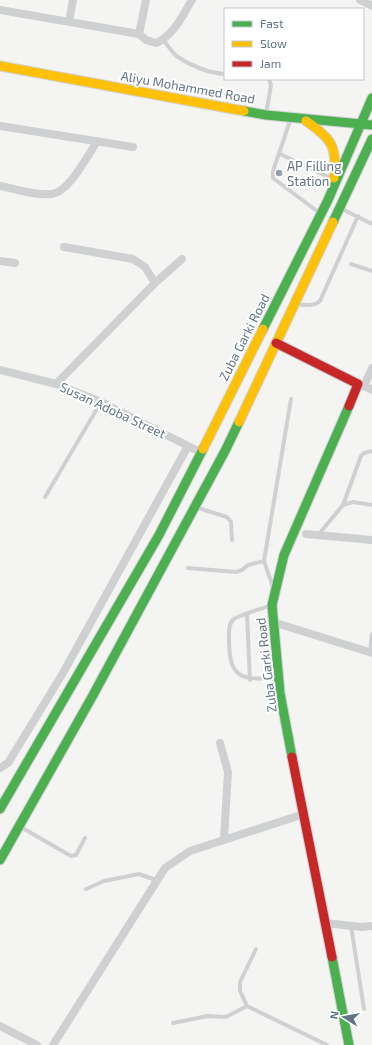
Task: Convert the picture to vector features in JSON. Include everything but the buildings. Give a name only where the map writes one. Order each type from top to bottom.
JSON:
[{"type":"main road","name":"Aliyu Mohammed Road","points":[[0,66],[266,115],[304,120],[372,125]]},
{"type":"main road","name":"Zuba Garki Road","points":[[0,807],[159,535],[328,200],[372,98]]},
{"type":"main road","points":[[304,120],[326,134],[332,142],[336,163],[328,200]]},
{"type":"main road","points":[[0,860],[92,697],[225,451],[372,139]]},
{"type":"main road","points":[[276,343],[361,385]]},
{"type":"main road","name":"Zuba Garki Road","points":[[349,1045],[279,678],[272,605],[284,555],[361,385]]},
{"type":"street","points":[[69,22],[73,0]]},
{"type":"street","points":[[139,34],[146,0]]},
{"type":"street","points":[[0,10],[139,34],[146,40],[156,43],[163,40],[175,28],[192,0]]},
{"type":"street","points":[[360,0],[372,6]]},
{"type":"street","points":[[0,126],[133,147]]},
{"type":"street","points":[[0,186],[45,194],[61,191],[71,180],[97,142]]},
{"type":"street","points":[[64,247],[133,259],[145,266],[155,282]]},
{"type":"street","points":[[56,384],[155,282],[182,259]]},
{"type":"street","points":[[0,260],[15,263]]},
{"type":"street","points":[[372,368],[361,385],[372,390]]},
{"type":"street","name":"Susan Adoba Street","points":[[0,370],[56,384],[101,402],[200,452]]},
{"type":"street","points":[[0,768],[8,763],[63,673],[188,446]]},
{"type":"street","points":[[306,534],[372,540]]},
{"type":"street","points":[[273,622],[371,652]]},
{"type":"street","points":[[220,743],[228,772],[224,839]]},
{"type":"street","points":[[53,1045],[156,880],[166,868],[176,859],[190,851],[304,814]]},
{"type":"street","points":[[325,923],[351,926],[372,926]]},
{"type":"street","points":[[0,1026],[37,1045]]},
{"type":"lane","points":[[163,40],[176,56],[212,73],[224,74]]},
{"type":"lane","points":[[266,115],[271,86],[269,80]]},
{"type":"lane","points":[[291,118],[273,171],[273,178],[321,214]]},
{"type":"lane","points":[[280,154],[333,179]]},
{"type":"lane","points":[[339,208],[372,224]]},
{"type":"lane","points":[[294,304],[305,306],[316,304],[320,301],[358,216]]},
{"type":"lane","points":[[351,264],[372,271]]},
{"type":"lane","points":[[275,593],[264,561],[291,399]]},
{"type":"lane","points":[[45,497],[101,402]]},
{"type":"lane","points":[[319,534],[343,505],[361,456],[364,453],[372,452]]},
{"type":"lane","points":[[343,505],[353,502],[372,505]]},
{"type":"lane","points":[[195,507],[227,517],[231,522],[232,540]]},
{"type":"lane","points":[[188,568],[236,572],[242,570],[248,565],[264,561]]},
{"type":"lane","points":[[272,605],[234,619],[230,626],[229,645],[232,666],[238,673],[250,680],[279,678]]},
{"type":"lane","points":[[247,614],[250,680]]},
{"type":"lane","points":[[371,652],[372,634]]},
{"type":"lane","points":[[19,826],[71,856],[78,852],[85,838]]},
{"type":"lane","points":[[86,889],[104,881],[139,874],[156,880]]},
{"type":"lane","points":[[351,926],[364,1009]]},
{"type":"lane","points":[[256,948],[240,982],[240,991],[247,1006],[327,1045]]},
{"type":"lane","points":[[173,1023],[208,1016],[226,1017],[247,1006]]},
{"type":"traffic: fast","points":[[263,329],[328,200],[372,98]]},
{"type":"traffic: fast","points":[[244,111],[266,115],[372,125]]},
{"type":"traffic: fast","points":[[333,222],[372,139]]},
{"type":"traffic: fast","points":[[292,757],[280,693],[272,605],[284,555],[349,406]]},
{"type":"traffic: fast","points":[[0,860],[92,697],[225,451],[239,422]]},
{"type":"traffic: fast","points":[[0,809],[159,535],[203,449]]},
{"type":"traffic: fast","points":[[332,957],[349,1045]]},
{"type":"traffic: slow","points":[[0,66],[244,111]]},
{"type":"traffic: slow","points":[[306,121],[327,138],[331,144],[335,158],[334,178]]},
{"type":"traffic: slow","points":[[239,422],[333,222]]},
{"type":"traffic: slow","points":[[203,449],[263,329]]},
{"type":"traffic: jam","points":[[276,343],[358,384],[349,406]]},
{"type":"traffic: jam","points":[[292,757],[332,957]]},
{"type":"place","name":"AP Filling Station","points":[[279,173]]}]
